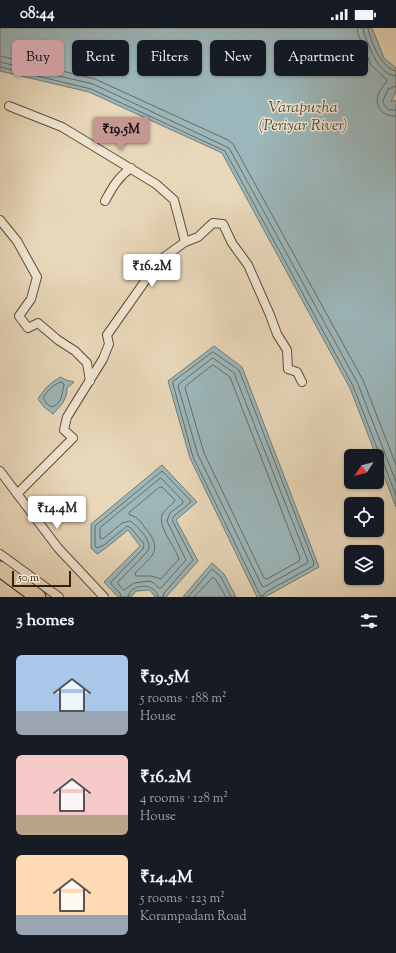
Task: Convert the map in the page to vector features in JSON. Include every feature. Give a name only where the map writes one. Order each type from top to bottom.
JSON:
[{"type":"highway","points":[[0,569],[19,591]]},
{"type":"highway","points":[[0,581],[19,591],[38,597]]},
{"type":"street","points":[[9,106],[62,127],[156,184],[174,200],[185,242]]},
{"type":"street","points":[[105,201],[121,175],[131,168]]},
{"type":"street","points":[[0,220],[17,241],[37,277],[30,299],[19,316],[28,328],[38,323],[58,340],[75,351],[87,363],[90,382]]},
{"type":"street","points":[[17,494],[72,438],[64,430],[67,417],[90,382],[103,358],[109,344],[107,335],[160,260],[185,242],[198,237],[213,223],[222,224],[232,243],[248,265],[268,309],[277,334],[287,350],[288,369],[297,372],[302,382]]},
{"type":"street","points":[[0,470],[58,548],[104,597]]},
{"type":"street","points":[[0,554],[58,597]]},
{"type":"water","name":"Varapuzha (Periyar River)","points":[[0,28],[372,28],[384,58],[396,68],[396,92],[391,102],[396,100],[396,507],[384,476],[384,449],[374,449],[350,388],[222,153],[89,92],[21,76],[64,76],[64,40],[12,40],[12,74],[0,71]]},
{"type":"water","points":[[214,346],[242,367],[319,567],[265,597],[257,597],[190,458],[168,381]]},
{"type":"water","points":[[61,377],[74,382],[67,388],[65,399],[53,414],[44,407],[38,399],[48,386]]},
{"type":"water","points":[[162,465],[197,502],[176,520],[198,561],[166,597],[155,597],[150,590],[136,591],[131,597],[118,597],[104,582],[140,546],[128,530],[97,554],[91,548],[91,524]]},
{"type":"water","points":[[212,563],[224,574],[236,597],[183,597]]}]
